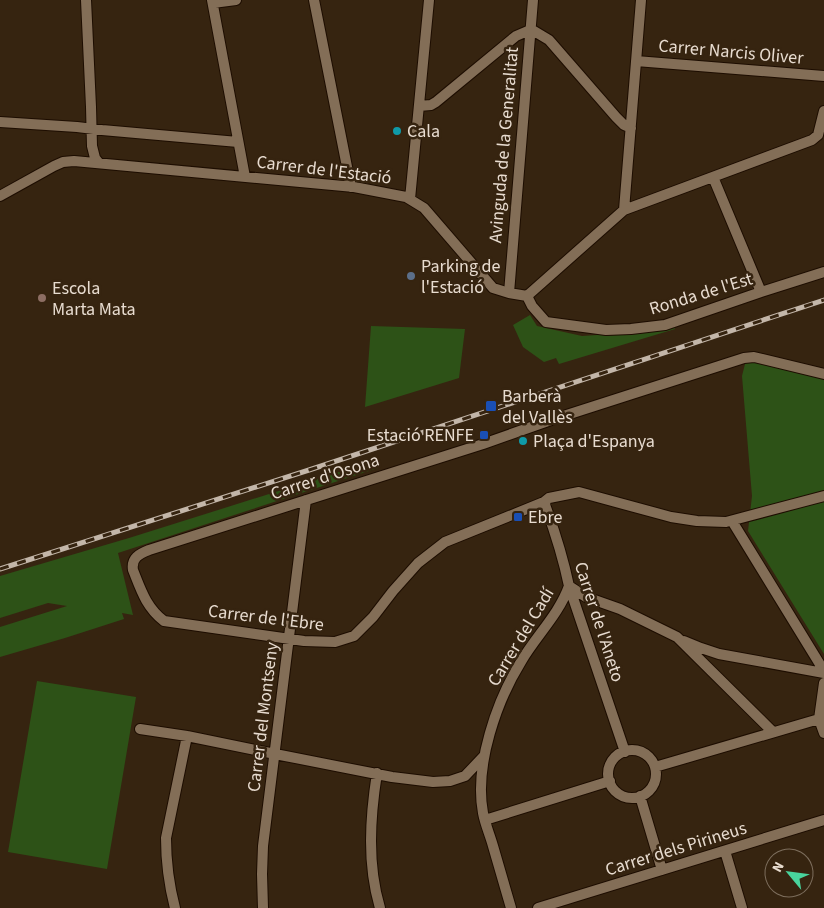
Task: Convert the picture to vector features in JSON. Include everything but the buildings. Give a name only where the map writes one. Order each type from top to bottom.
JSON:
[{"type":"street","points":[[86,0],[92,146],[95,158],[99,163]]},
{"type":"street","points":[[236,0],[212,2],[245,177]]},
{"type":"street","points":[[314,0],[351,187]]},
{"type":"street","points":[[410,200],[429,0]]},
{"type":"street","name":"Avinguda de la Generalitat","points":[[509,293],[533,0]]},
{"type":"street","points":[[624,210],[641,0]]},
{"type":"street","points":[[419,106],[431,105],[436,102],[516,36],[530,30],[549,40],[616,117],[624,125],[631,128]]},
{"type":"street","name":"Carrer Narcis Oliver","points":[[636,61],[824,76]]},
{"type":"street","points":[[509,293],[527,296],[624,210],[821,136],[824,111]]},
{"type":"street","points":[[0,122],[238,142]]},
{"type":"street","name":"Carrer de l'Estació","points":[[0,196],[54,166],[63,162],[74,161],[351,187],[406,197],[424,208],[493,288],[509,293]]},
{"type":"street","points":[[713,177],[761,292]]},
{"type":"street","name":"Ronda de l'Est","points":[[527,296],[532,306],[546,322],[606,330],[631,329],[665,325],[824,272]]},
{"type":"street","name":"Carrer d'Osona","points":[[138,554],[490,442],[551,420],[744,358],[754,357],[824,374]]},
{"type":"street","name":"Carrer de l'Ebre","points":[[138,554],[134,561],[133,570],[146,602],[155,614],[164,621],[289,638],[304,642],[335,642],[354,636],[373,617],[418,563],[445,542],[544,502],[549,498],[579,492],[670,517],[697,521],[726,522],[824,496]]},
{"type":"street","name":"Carrer del Montseny","points":[[263,908],[264,846],[306,500]]},
{"type":"street","name":"Carrer de l'Aneto","points":[[544,502],[556,537],[569,586],[625,752]]},
{"type":"street","points":[[732,521],[824,672]]},
{"type":"street","points":[[569,586],[586,597],[620,608],[701,648],[720,654],[824,672]]},
{"type":"street","name":"Carrer del Cadí","points":[[511,908],[483,812],[481,789],[484,756],[493,722],[508,686],[522,660],[565,597],[569,586]]},
{"type":"street","points":[[677,637],[773,732]]},
{"type":"street","points":[[824,683],[820,719],[824,733]]},
{"type":"street","points":[[654,768],[820,719]]},
{"type":"street","points":[[140,728],[377,774],[433,782],[450,782],[465,776],[484,756]]},
{"type":"street","points":[[175,908],[171,892],[166,838],[187,736]]},
{"type":"street","points":[[632,750],[649,757],[654,764],[654,768],[656,775],[654,783],[650,790],[640,796],[631,798],[620,795],[614,790],[608,779],[608,770],[611,762],[621,753],[632,750]]},
{"type":"street","points":[[377,774],[370,841],[372,872],[380,908]]},
{"type":"street","points":[[485,820],[610,781]]},
{"type":"street","points":[[640,796],[662,870]]},
{"type":"street","name":"Carrer dels Pirineus","points":[[538,908],[824,820]]},
{"type":"street","points":[[725,851],[742,908]]},
{"type":"green space","points":[[530,315],[537,326],[582,336],[612,334],[674,325],[675,329],[559,364],[556,358],[544,362],[523,347],[513,325]]},
{"type":"green space","points":[[371,326],[465,329],[459,378],[365,407]]},
{"type":"green space","points":[[748,352],[824,369],[824,654],[748,531],[752,496],[742,376]]},
{"type":"green space","points":[[374,461],[378,468],[118,553],[133,615],[122,613],[124,619],[0,657],[0,627],[67,606],[48,603],[0,618],[0,576],[129,538]]},
{"type":"green space","points":[[37,681],[136,697],[107,869],[8,852]]},
{"type":"railway","points":[[0,569],[309,470],[824,300]]},
{"type":"place","name":"Cala","points":[[397,131]]},
{"type":"place","name":"Parking de l'Estació","points":[[411,276]]},
{"type":"place","name":"Escola Marta Mata","points":[[42,298]]},
{"type":"place","name":"Barberà del Vallès","points":[[491,406]]},
{"type":"place","name":"Estació RENFE","points":[[484,435]]},
{"type":"place","name":"Plaça d'Espanya","points":[[523,441]]},
{"type":"place","name":"Ebre","points":[[518,517]]}]
